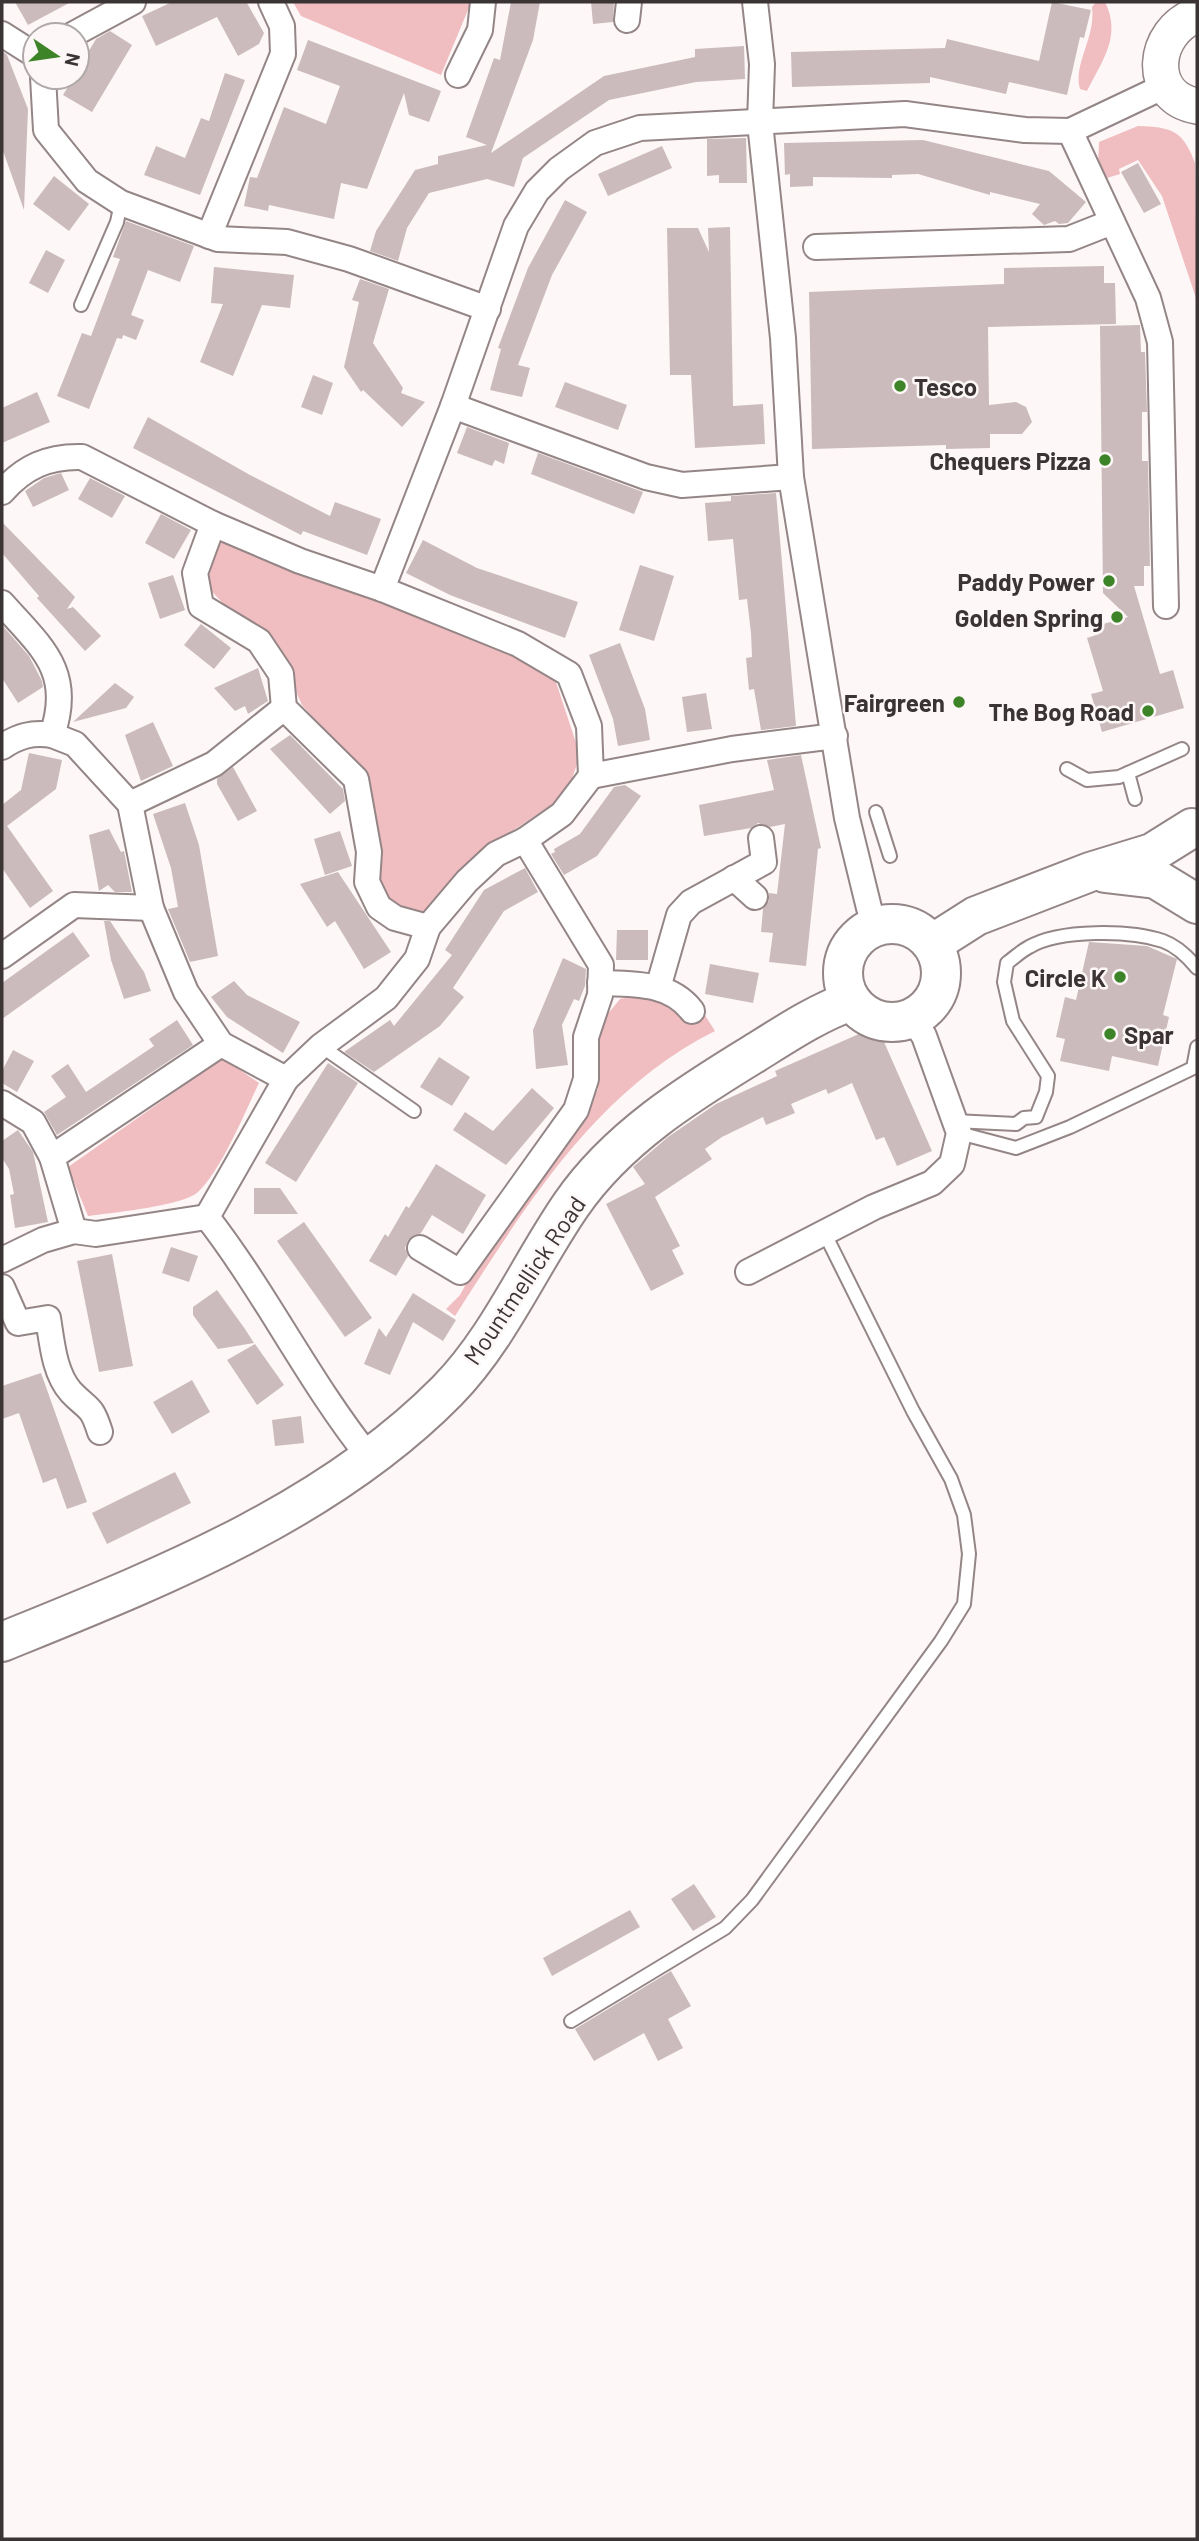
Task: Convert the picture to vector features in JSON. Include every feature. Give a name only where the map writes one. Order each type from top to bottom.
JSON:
[{"type":"main road","points":[[932,944],[976,916],[1090,872],[1152,853],[1195,823]]},
{"type":"main road","points":[[1195,823],[1187,856],[1197,894]]},
{"type":"main road","points":[[1090,872],[1156,878],[1197,904]]},
{"type":"main road","points":[[877,926],[907,926],[921,933],[932,944],[938,957],[939,986],[924,1010],[896,1022],[879,1020],[863,1013],[851,1001],[843,972],[845,957],[852,943],[877,926]]},
{"type":"main road","name":"Mountmellick Road","points":[[2,1642],[165,1574],[294,1507],[412,1425],[449,1389],[493,1333],[573,1202],[643,1128],[696,1089],[743,1060],[825,1010],[851,1001]]},
{"type":"street","points":[[91,25],[133,2]]},
{"type":"street","points":[[209,236],[283,54],[282,26],[271,2]]},
{"type":"street","points":[[458,75],[480,30],[483,2]]},
{"type":"street","points":[[755,2],[762,64],[760,123],[783,338],[791,477],[848,818],[869,908],[877,926]]},
{"type":"street","points":[[1183,12],[1164,42],[1160,57],[1167,85],[1177,97],[1197,106]]},
{"type":"street","points":[[2,34],[21,46]]},
{"type":"street","points":[[382,589],[453,406],[516,226],[537,191],[559,169],[595,143],[639,128],[905,114],[1025,130],[1070,131],[1167,85]]},
{"type":"street","points":[[44,91],[46,130],[87,181],[121,203],[209,236],[287,242],[424,284],[488,309]]},
{"type":"street","points":[[1070,131],[1148,298],[1160,342],[1167,606]]},
{"type":"street","points":[[816,247],[1069,239],[1112,222]]},
{"type":"street","points":[[453,406],[646,477],[682,485],[791,477]]},
{"type":"street","points":[[2,492],[14,478],[38,463],[60,456],[82,457],[213,523],[300,561],[382,589],[518,644],[569,674],[589,726],[591,776],[562,814],[525,840],[496,854],[467,881],[428,927],[417,959],[386,998],[321,1046],[286,1079],[207,1217]]},
{"type":"street","points":[[213,523],[194,573],[201,606],[259,641],[281,674],[284,708],[356,779],[369,852],[367,882],[379,907],[395,918],[428,927]]},
{"type":"street","points":[[2,603],[46,653],[59,681],[61,710],[52,735]]},
{"type":"street","points":[[130,804],[214,764],[284,708]]},
{"type":"street","points":[[2,747],[15,738],[37,733],[52,735],[75,744],[130,804],[151,908],[186,992],[221,1044],[286,1079]]},
{"type":"street","points":[[591,776],[732,749],[835,736]]},
{"type":"street","points":[[658,988],[679,915],[691,902],[764,862],[761,838]]},
{"type":"street","points":[[420,1248],[460,1272],[576,1110],[586,1079],[586,1037],[600,995],[601,965],[525,840]]},
{"type":"street","points":[[734,878],[755,897]]},
{"type":"street","points":[[2,956],[74,905],[151,908]]},
{"type":"street","points":[[600,983],[670,991],[682,999],[692,1011]]},
{"type":"street","points":[[748,1272],[874,1206],[932,1183],[952,1164],[957,1127],[924,1036],[912,1017]]},
{"type":"street","points":[[52,1157],[221,1044]]},
{"type":"street","points":[[2,1103],[33,1122],[52,1157],[74,1231]]},
{"type":"street","points":[[207,1217],[313,1374],[340,1420],[369,1457]]},
{"type":"street","points":[[2,1260],[43,1240],[74,1231],[96,1234],[207,1217]]},
{"type":"street","points":[[2,1287],[18,1323],[48,1318],[57,1367],[70,1392],[92,1409],[100,1432]]},
{"type":"lane","points":[[81,305],[117,222],[121,203]]},
{"type":"lane","points":[[1067,769],[1087,780],[1128,773],[1182,749]]},
{"type":"lane","points":[[1128,773],[1135,799]]},
{"type":"lane","points":[[876,812],[890,856]]},
{"type":"lane","points":[[957,1127],[1016,1124],[1024,1118],[1037,1116],[1046,1092],[1048,1076],[1013,1021],[1004,982],[1007,963],[1031,946],[1066,936],[1111,933],[1164,942],[1187,955],[1197,968]]},
{"type":"lane","points":[[321,1046],[414,1111]]},
{"type":"lane","points":[[957,1127],[1016,1148],[1070,1127],[1193,1068],[1197,1046]]},
{"type":"lane","points":[[571,2021],[725,1928],[752,1900],[942,1641],[964,1604],[969,1554],[964,1515],[951,1479],[913,1411],[824,1233]]},
{"type":"shaded area","points":[[293,2],[469,2],[470,5],[441,75],[301,16]]},
{"type":"shaded area","points":[[1096,2],[1105,2],[1110,14],[1111,37],[1104,59],[1087,91],[1080,89],[1079,70],[1091,29],[1092,7]]},
{"type":"shaded area","points":[[1138,126],[1174,132],[1186,143],[1195,163],[1197,301],[1162,196],[1138,160],[1119,169],[1120,174],[1107,178],[1098,164],[1099,142]]},
{"type":"shaded area","points":[[222,542],[516,650],[554,676],[580,755],[567,794],[480,853],[451,880],[426,911],[410,912],[396,907],[385,897],[377,881],[381,854],[370,781],[302,705],[287,672],[204,583],[210,553]]},
{"type":"shaded area","points":[[638,995],[701,1009],[715,1031],[672,1056],[598,1119],[536,1194],[455,1316],[446,1309],[460,1295],[486,1247],[584,1113],[598,1089],[597,1037],[602,1021],[620,999]]},
{"type":"shaded area","points":[[223,1058],[259,1083],[232,1140],[207,1182],[198,1192],[178,1201],[88,1216],[68,1167]]},
{"type":"building","points":[[15,2],[71,2],[35,21],[26,21]]},
{"type":"building","points":[[172,2],[249,2],[247,3],[264,33],[259,44],[238,56],[217,17],[156,46],[142,16]]},
{"type":"building","points":[[511,2],[540,2],[533,40],[491,153],[604,76],[695,57],[695,49],[744,46],[745,79],[696,82],[609,100],[523,158],[514,187],[487,179],[429,193],[407,228],[398,261],[370,251],[376,231],[415,170],[438,164],[438,156],[487,145],[466,137],[494,58],[500,60]]},
{"type":"building","points":[[591,2],[614,2],[613,22],[593,24]]},
{"type":"building","points":[[1052,2],[1091,10],[1084,38],[1080,37],[1067,95],[1009,82],[1006,94],[930,77],[930,83],[792,87],[791,52],[945,48],[947,39],[1039,61]]},
{"type":"building","points":[[110,31],[132,45],[92,112],[63,95],[65,91],[91,91],[91,47],[96,39]]},
{"type":"building","points":[[308,40],[441,91],[429,122],[409,115],[404,93],[367,189],[341,183],[334,219],[269,205],[268,211],[244,206],[250,177],[257,178],[284,107],[326,124],[340,86],[297,70]]},
{"type":"building","points":[[2,51],[7,55],[28,109],[24,210],[2,148]]},
{"type":"building","points":[[225,73],[245,80],[200,195],[144,175],[156,146],[185,158],[201,118],[209,121]]},
{"type":"building","points":[[746,138],[747,183],[719,183],[719,175],[707,176],[707,139]]},
{"type":"building","points":[[923,140],[1049,171],[1086,202],[1068,223],[1059,224],[1055,221],[1044,225],[1032,214],[1040,204],[990,192],[990,195],[918,174],[892,175],[892,178],[813,177],[813,186],[790,187],[790,174],[785,175],[784,143]]},
{"type":"building","points":[[662,146],[672,168],[608,196],[598,174]]},
{"type":"building","points":[[1138,163],[1161,204],[1144,213],[1121,172]]},
{"type":"building","points":[[54,176],[89,204],[69,231],[33,204]]},
{"type":"building","points":[[565,200],[587,212],[552,275],[518,365],[530,368],[522,397],[490,390],[501,349],[498,348],[528,268]]},
{"type":"building","points":[[126,221],[194,246],[180,282],[148,270],[131,315],[144,320],[136,340],[123,335],[122,339],[117,338],[89,409],[57,396],[82,333],[91,336],[120,259],[113,257]]},
{"type":"building","points":[[730,227],[733,406],[763,404],[765,444],[695,448],[691,375],[670,375],[667,228],[698,228],[709,252],[708,228]]},
{"type":"building","points":[[46,250],[65,260],[48,293],[29,283]]},
{"type":"building","name":"Tesco","points":[[1104,266],[1104,283],[1115,283],[1116,324],[988,327],[989,405],[1016,402],[1026,407],[1032,422],[1022,434],[990,434],[990,448],[946,449],[946,445],[812,449],[809,292],[1004,284],[1004,268]]},
{"type":"building","points":[[214,267],[294,275],[290,308],[262,305],[233,376],[200,362],[223,304],[211,303]]},
{"type":"building","points":[[360,279],[389,289],[373,343],[403,388],[401,393],[425,402],[402,427],[363,390],[361,392],[344,367],[359,302],[352,300]]},
{"type":"building","points":[[1140,325],[1141,352],[1145,352],[1147,412],[1142,412],[1142,461],[1148,461],[1150,566],[1144,566],[1144,586],[1134,586],[1160,674],[1173,670],[1184,708],[1102,732],[1091,694],[1103,691],[1087,638],[1099,634],[1096,626],[1128,617],[1103,593],[1100,326]]},
{"type":"building","points":[[313,375],[333,383],[322,415],[301,407]]},
{"type":"building","points":[[565,382],[627,405],[618,430],[555,407]]},
{"type":"building","points":[[37,392],[50,422],[2,443],[2,408]]},
{"type":"building","points":[[148,417],[250,475],[330,516],[335,502],[381,519],[367,555],[303,531],[301,535],[133,448]]},
{"type":"building","points":[[467,427],[509,443],[504,464],[495,460],[492,466],[457,453]]},
{"type":"building","points":[[538,453],[643,492],[634,514],[531,474]]},
{"type":"building","points":[[61,473],[69,490],[33,507],[25,491],[44,478]]},
{"type":"building","points":[[90,478],[125,496],[112,518],[78,499]]},
{"type":"building","points":[[776,493],[796,726],[761,730],[754,689],[749,690],[746,658],[752,657],[751,633],[747,599],[739,600],[733,539],[708,541],[705,503],[731,501],[731,496]]},
{"type":"building","points":[[161,514],[191,530],[174,559],[145,543]]},
{"type":"building","points":[[2,522],[75,597],[67,609],[73,607],[101,636],[85,651],[37,598],[39,596],[2,553]]},
{"type":"building","points":[[423,540],[477,568],[578,602],[565,638],[450,595],[406,573]]},
{"type":"building","points":[[640,565],[674,576],[654,641],[619,630]]},
{"type":"building","points":[[173,575],[185,610],[160,619],[148,583]]},
{"type":"building","points":[[201,624],[231,648],[214,669],[184,645]]},
{"type":"building","points":[[2,625],[29,656],[42,681],[43,687],[18,703],[2,678]]},
{"type":"building","points":[[620,643],[645,709],[650,740],[618,746],[613,719],[589,655]]},
{"type":"building","points":[[258,668],[268,701],[248,714],[245,706],[235,711],[214,688]]},
{"type":"building","points":[[115,683],[134,697],[126,708],[73,722]]},
{"type":"building","points":[[706,693],[712,729],[687,732],[682,697]]},
{"type":"building","points":[[153,722],[173,766],[141,781],[125,735]]},
{"type":"building","points":[[290,735],[343,789],[345,801],[330,814],[270,749]]},
{"type":"building","points":[[29,753],[62,760],[56,789],[7,826],[53,891],[30,908],[2,868],[2,805],[21,790]]},
{"type":"building","points":[[801,755],[821,848],[818,849],[806,966],[769,962],[773,933],[761,932],[763,909],[769,901],[769,893],[777,894],[785,824],[770,827],[758,823],[751,828],[704,836],[699,805],[774,790],[767,760]]},
{"type":"building","points":[[233,767],[257,811],[238,821],[217,784],[217,779]]},
{"type":"building","points":[[625,785],[641,796],[597,856],[564,875],[551,854],[555,852],[554,849],[580,834],[614,787]]},
{"type":"building","points":[[185,803],[199,845],[218,956],[190,962],[168,909],[178,907],[171,868],[153,814]]},
{"type":"building","points":[[109,829],[121,852],[124,851],[132,892],[115,892],[108,885],[99,891],[89,835]]},
{"type":"building","points":[[340,831],[352,866],[325,875],[314,839]]},
{"type":"building","points":[[525,868],[538,892],[504,911],[453,988],[464,997],[440,1026],[374,1072],[344,1052],[390,1020],[394,1026],[452,955],[445,950],[484,890]]},
{"type":"building","points":[[338,872],[391,952],[364,969],[335,921],[327,927],[300,884]]},
{"type":"building","points":[[104,921],[110,921],[144,972],[151,991],[124,999],[111,960]]},
{"type":"building","points":[[617,930],[648,930],[648,960],[616,960]]},
{"type":"building","points":[[73,932],[90,956],[2,1019],[2,983]]},
{"type":"building","points":[[1089,942],[1147,946],[1177,959],[1163,1015],[1169,1017],[1158,1066],[1112,1056],[1109,1071],[1060,1061],[1065,1039],[1056,1037],[1065,997],[1076,1000]]},
{"type":"building","points":[[563,958],[586,969],[585,986],[579,1001],[574,999],[562,1025],[568,1065],[536,1069],[533,1030]]},
{"type":"building","points":[[710,964],[759,973],[753,1003],[705,994]]},
{"type":"building","points":[[234,981],[247,995],[300,1022],[283,1053],[227,1017],[211,997]]},
{"type":"building","points":[[177,1020],[193,1045],[57,1135],[44,1112],[66,1097],[51,1076],[68,1064],[86,1092],[154,1046],[149,1039]]},
{"type":"building","points":[[877,1026],[932,1151],[897,1166],[884,1137],[876,1140],[852,1083],[828,1094],[826,1089],[791,1104],[795,1113],[766,1125],[763,1117],[722,1137],[705,1149],[712,1159],[655,1197],[680,1246],[672,1250],[684,1274],[651,1291],[606,1204],[645,1184],[633,1167],[668,1137],[716,1104],[777,1076],[775,1071]]},
{"type":"building","points":[[13,1050],[34,1061],[17,1092],[2,1083],[2,1071]]},
{"type":"building","points":[[439,1057],[470,1077],[452,1106],[420,1087]]},
{"type":"building","points":[[328,1063],[358,1083],[296,1182],[265,1163]]},
{"type":"building","points":[[532,1088],[554,1108],[506,1165],[453,1130],[465,1112],[493,1131]]},
{"type":"building","points":[[18,1130],[33,1152],[48,1222],[15,1228],[10,1195],[14,1194],[9,1169],[2,1158],[2,1141]]},
{"type":"building","points":[[436,1164],[486,1195],[463,1234],[432,1215],[421,1233],[408,1240],[405,1248],[408,1256],[396,1276],[369,1261],[385,1234],[388,1237],[406,1206],[409,1208]]},
{"type":"building","points":[[254,1188],[280,1188],[298,1214],[254,1214]]},
{"type":"building","points":[[304,1222],[372,1318],[345,1337],[277,1241]]},
{"type":"building","points":[[171,1247],[198,1256],[189,1282],[162,1273]]},
{"type":"building","points":[[112,1254],[133,1366],[99,1372],[77,1261]]},
{"type":"building","points":[[217,1290],[254,1343],[218,1349],[193,1315],[193,1307]]},
{"type":"building","points":[[413,1293],[456,1320],[443,1341],[413,1322],[390,1375],[364,1364],[379,1328],[386,1337]]},
{"type":"building","points":[[255,1344],[284,1385],[257,1405],[227,1360]]},
{"type":"building","points":[[41,1373],[87,1502],[67,1509],[56,1478],[43,1483],[19,1413],[2,1419],[2,1386]]},
{"type":"building","points":[[192,1380],[210,1412],[172,1434],[153,1402]]},
{"type":"building","points":[[301,1416],[304,1443],[275,1446],[272,1420]]},
{"type":"building","points":[[175,1472],[191,1503],[107,1544],[92,1513]]},
{"type":"building","points":[[694,1884],[716,1917],[693,1931],[671,1899]]},
{"type":"building","points":[[630,1910],[640,1927],[552,1976],[543,1958]]},
{"type":"building","points":[[671,1971],[691,2006],[668,2019],[683,2048],[658,2061],[644,2033],[594,2061],[575,2029]]},
{"type":"place","name":"Tesco","points":[[900,386]]},
{"type":"place","name":"Chequers Pizza","points":[[1105,460]]},
{"type":"place","name":"Paddy Power","points":[[1109,581]]},
{"type":"place","name":"Golden Spring","points":[[1117,617]]},
{"type":"place","name":"Fairgreen","points":[[959,702]]},
{"type":"place","name":"The Bog Road","points":[[1148,711]]},
{"type":"place","name":"Circle K","points":[[1120,977]]},
{"type":"place","name":"Spar","points":[[1110,1034]]}]
